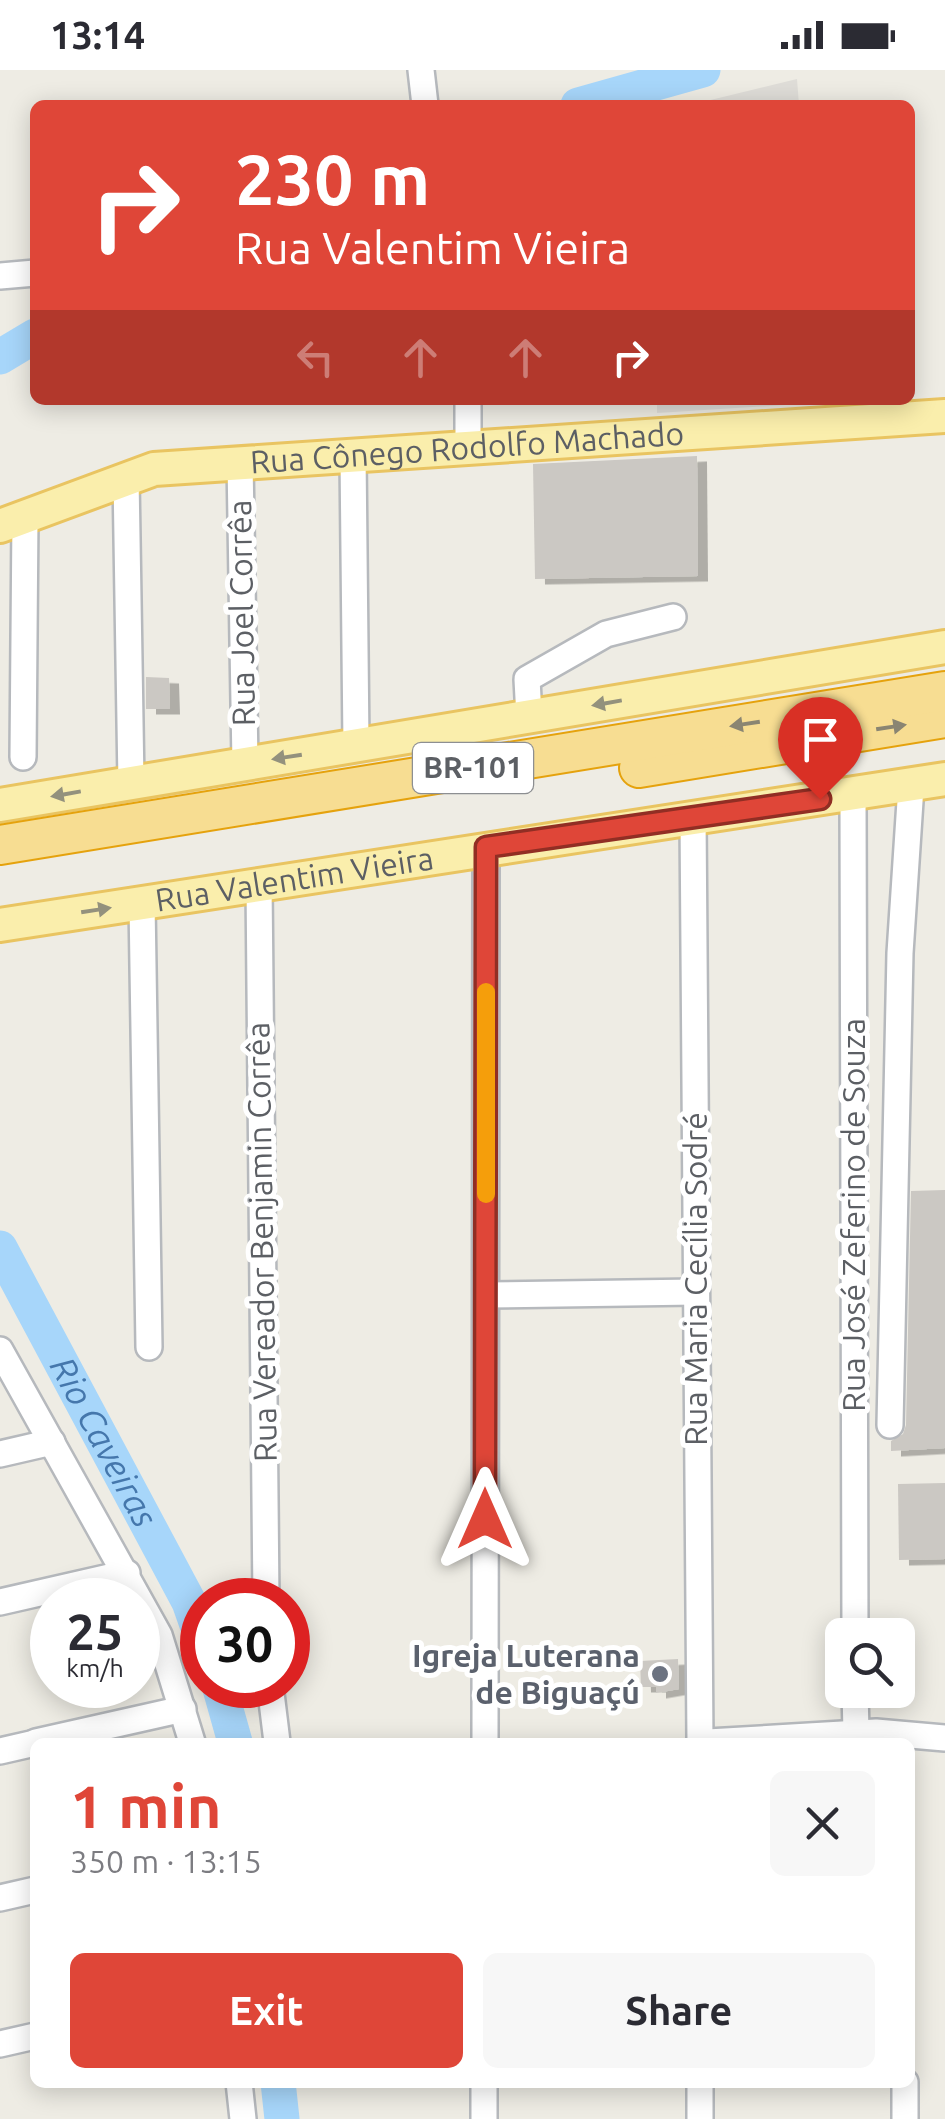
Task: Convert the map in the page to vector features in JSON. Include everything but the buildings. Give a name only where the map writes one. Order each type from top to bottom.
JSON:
[{"type":"highway","name":"BR-101","points":[[0,845],[945,692]]},
{"type":"highway","name":"BR-101","points":[[0,872],[945,718]]},
{"type":"main road","name":"Rua Cônego Rodolfo Machado","points":[[12,521],[154,468],[468,446],[848,411],[945,416]]},
{"type":"main road","points":[[0,805],[945,646]]},
{"type":"main road","name":"Rua Valentim Vieira","points":[[0,925],[486,847],[945,780]]},
{"type":"street","points":[[421,70],[424,100]]},
{"type":"street","points":[[0,276],[30,274]]},
{"type":"street","points":[[468,405],[468,446]]},
{"type":"street","points":[[352,454],[356,746]]},
{"type":"street","name":"Rua Joel Corrêa","points":[[240,461],[244,764]]},
{"type":"street","points":[[126,476],[131,783]]},
{"type":"street","points":[[12,521],[23,757]]},
{"type":"street","points":[[529,716],[527,679],[606,634],[672,617]]},
{"type":"street","points":[[890,1425],[900,952],[911,786]]},
{"type":"street","name":"Rua José Zeferino de Souza","points":[[852,794],[855,1618]]},
{"type":"street","name":"Rua Maria Cecília Sodré","points":[[693,816],[700,1738]]},
{"type":"street","points":[[485,1738],[486,847]]},
{"type":"street","name":"Rua Vereador Benjamin Corrêa","points":[[259,884],[266,1578]]},
{"type":"street","points":[[142,903],[149,1347]]},
{"type":"street","points":[[486,1295],[696,1292]]},
{"type":"street","points":[[0,1350],[159,1635],[191,1738]]},
{"type":"street","points":[[0,1454],[52,1442]]},
{"type":"street","points":[[0,1602],[127,1572]]},
{"type":"street","points":[[273,1708],[277,1738]]},
{"type":"street","points":[[856,1708],[856,1733]]},
{"type":"street","points":[[57,1738],[183,1709]]},
{"type":"street","points":[[774,1738],[856,1733],[945,1738]]},
{"type":"street","points":[[0,1750],[30,1744]]},
{"type":"street","points":[[0,1898],[30,1891]]},
{"type":"street","points":[[0,2044],[30,2037]]},
{"type":"street","points":[[240,2088],[243,2119]]},
{"type":"street","points":[[484,2088],[484,2119]]},
{"type":"street","points":[[700,2088],[700,2119]]},
{"type":"street","points":[[904,2088],[905,2119]]},
{"type":"shaded area","points":[[797,79],[799,100],[711,100]]},
{"type":"shaded area","points":[[657,405],[785,405],[657,413]]},
{"type":"waterway","name":"Rio Caveiras","points":[[596,100],[703,70]]},
{"type":"waterway","name":"Rio Caveiras","points":[[0,357],[30,339]]},
{"type":"waterway","name":"Rio Caveiras","points":[[0,1248],[180,1585]]},
{"type":"waterway","name":"Rio Caveiras","points":[[225,1708],[234,1738]]},
{"type":"waterway","name":"Rio Caveiras","points":[[279,2088],[282,2119]]},
{"type":"slow traffic","points":[[486,992],[486,1194]]},
{"type":"place","name":"Igreja Luterana de Biguaçú","points":[[660,1674]]},
{"type":"route","points":[[485,1519],[486,847],[820,799]]}]
